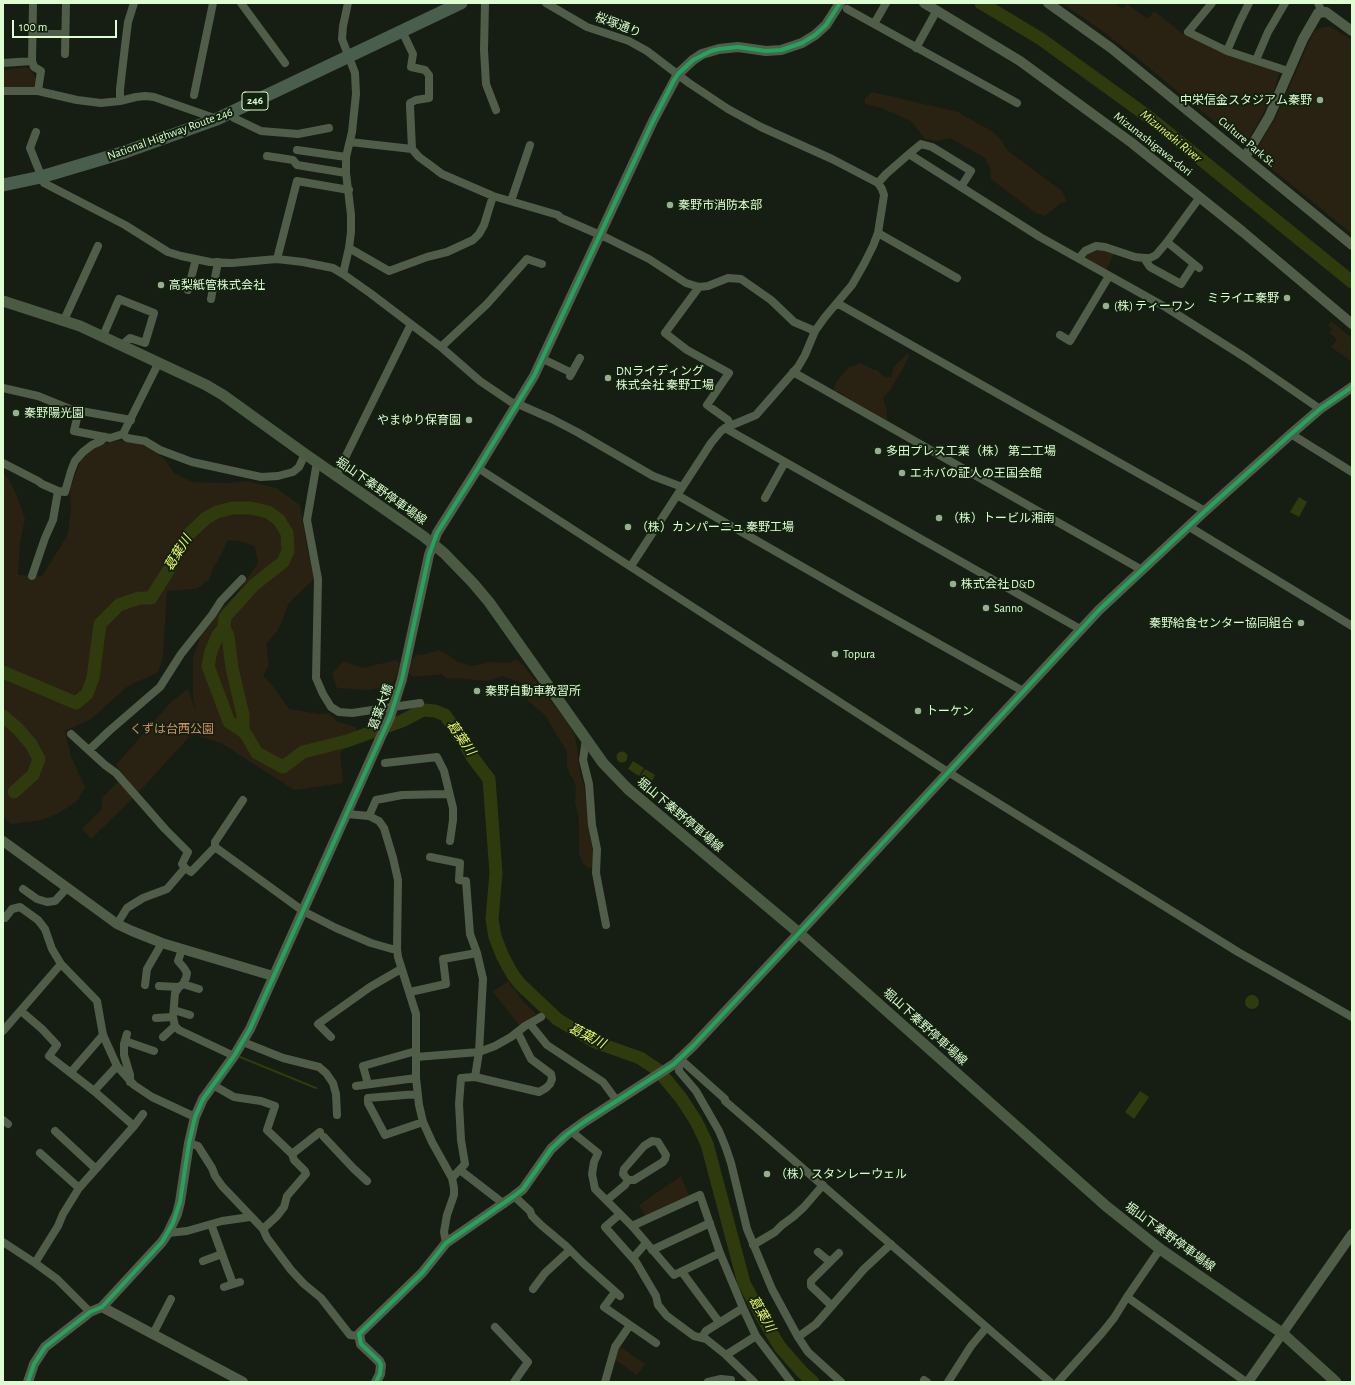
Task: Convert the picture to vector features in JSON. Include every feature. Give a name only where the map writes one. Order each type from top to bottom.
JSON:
[{"type":"highway","name":"National Highway Route 246","points":[[3,185],[41,177],[125,152],[217,119],[461,3]]},
{"type":"main road","name":"堀山下秦野停車場線","points":[[3,301],[64,320],[103,336],[206,385],[223,395],[304,454],[423,536],[444,553],[489,602],[586,738],[604,762],[628,789],[799,933],[1106,1206],[1160,1249],[1282,1333],[1336,1382]]},
{"type":"street","points":[[34,3],[32,61],[34,67],[41,71],[38,90]]},
{"type":"street","points":[[65,54],[66,3]]},
{"type":"street","points":[[120,101],[120,89],[128,22],[134,3]]},
{"type":"street","points":[[194,95],[213,3]]},
{"type":"street","points":[[241,3],[285,63]]},
{"type":"street","points":[[343,274],[349,248],[351,215],[346,173],[346,157],[356,94],[355,73],[342,39],[348,3]]},
{"type":"street","points":[[485,3],[484,50],[486,84],[496,110]]},
{"type":"street","name":"桜塚通り","points":[[546,3],[587,27],[629,41],[647,51],[689,83],[728,109],[878,183]]},
{"type":"street","points":[[874,24],[886,3]]},
{"type":"street","name":"Mizunashigawa-dori","points":[[924,3],[1020,61],[1087,109],[1243,232],[1352,324]]},
{"type":"street","name":"Culture Park St.","points":[[1048,3],[1111,48],[1352,245]]},
{"type":"street","points":[[1212,3],[1188,32],[1227,51],[1288,71]]},
{"type":"street","points":[[1227,51],[1249,3]]},
{"type":"street","points":[[1256,60],[1268,32],[1284,3]]},
{"type":"street","points":[[844,6],[916,48],[1017,103]]},
{"type":"street","name":"葛葉大橋","points":[[102,1307],[162,1242],[177,1214],[195,1117],[203,1099],[243,1042],[390,717],[402,678],[432,544],[437,533],[518,404],[543,359],[653,121],[678,74],[702,54],[719,49],[738,48],[766,51],[780,50],[802,43],[815,35],[844,6]]},
{"type":"street","points":[[1245,157],[1269,117],[1288,71],[1320,8],[1352,31]]},
{"type":"street","points":[[916,48],[937,10]]},
{"type":"street","points":[[402,31],[413,54],[411,67],[425,70],[429,75],[429,98],[416,100],[410,103],[412,149]]},
{"type":"street","points":[[33,34],[65,34]]},
{"type":"street","points":[[3,63],[32,61]]},
{"type":"street","points":[[3,91],[38,90],[93,103],[110,103],[145,96],[154,97],[217,119]]},
{"type":"street","points":[[230,112],[234,118],[261,131],[298,134],[329,128]]},
{"type":"street","points":[[36,132],[30,148],[44,184],[125,225],[168,252],[196,259],[218,262],[232,263],[277,259],[320,264],[333,268],[411,324],[441,347],[480,381],[511,402],[577,432],[653,476],[682,487]]},
{"type":"street","points":[[293,160],[297,150],[298,134]]},
{"type":"street","points":[[348,139],[412,149],[442,174],[493,196],[558,215],[561,218],[601,235],[649,260],[686,283],[699,287],[708,286],[728,278],[741,279],[771,300],[794,322],[815,331]]},
{"type":"street","points":[[631,566],[711,443],[728,427],[756,415],[793,372],[805,355],[815,331],[852,285],[873,246],[878,233],[884,195],[878,183],[886,174],[921,144],[932,147],[971,171],[961,187]]},
{"type":"street","points":[[511,201],[530,145]]},
{"type":"street","points":[[297,150],[346,157]]},
{"type":"street","points":[[909,154],[1040,237],[1167,308],[1240,354],[1320,409]]},
{"type":"street","points":[[267,156],[293,160],[297,165],[346,173]]},
{"type":"street","points":[[277,259],[297,181],[349,190]]},
{"type":"street","points":[[349,248],[389,271],[427,257],[447,252],[473,240],[479,234],[484,225],[493,196]]},
{"type":"street","points":[[1079,258],[1086,251],[1096,246],[1105,247],[1144,258],[1150,258],[1156,255],[1167,242],[1200,198]]},
{"type":"street","points":[[878,233],[957,278]]},
{"type":"street","points":[[1144,258],[1150,267],[1181,284],[1197,266],[1167,242]]},
{"type":"street","points":[[64,320],[98,246]]},
{"type":"street","points":[[188,290],[196,259]]},
{"type":"street","points":[[441,347],[487,304],[527,259],[542,264]]},
{"type":"street","points":[[211,300],[218,262]]},
{"type":"street","points":[[1060,335],[1070,341],[1110,276]]},
{"type":"street","points":[[699,287],[665,333],[687,350],[729,374],[707,404],[728,420],[728,427]]},
{"type":"street","points":[[103,336],[119,299],[154,313],[145,342],[130,338],[122,345]]},
{"type":"street","points":[[837,303],[1205,511]]},
{"type":"street","points":[[336,476],[411,324]]},
{"type":"street","points":[[543,359],[571,375],[580,358]]},
{"type":"street","points":[[79,410],[74,431],[110,438],[123,434],[159,362]]},
{"type":"street","points":[[793,372],[1142,570]]},
{"type":"street","points":[[359,1336],[362,1331],[422,1273],[446,1243],[504,1204],[522,1189],[551,1149],[560,1140],[584,1122],[677,1061],[694,1045],[1099,610],[1188,526],[1291,434],[1320,409],[1352,387]]},
{"type":"street","points":[[3,388],[38,396],[70,409],[131,420]]},
{"type":"street","points":[[728,427],[784,462],[1080,629]]},
{"type":"street","points":[[123,434],[127,438],[145,441],[165,452],[192,462],[261,477],[278,476],[293,472],[299,468],[304,454]]},
{"type":"street","points":[[1291,434],[1352,472]]},
{"type":"street","points":[[3,463],[42,484],[58,491],[65,492],[75,461],[83,452],[92,445],[101,441],[104,437]]},
{"type":"street","points":[[316,462],[307,520],[318,579],[316,678],[331,707],[339,712],[352,713],[420,703]]},
{"type":"street","points":[[765,498],[784,462]]},
{"type":"street","points":[[478,468],[948,772],[1199,929],[1273,973],[1352,1017]]},
{"type":"street","points":[[32,576],[53,520],[58,491]]},
{"type":"street","points":[[677,495],[1023,691]]},
{"type":"street","points":[[1188,526],[1352,626]]},
{"type":"street","points":[[88,750],[160,688],[181,654],[212,615],[221,601],[242,579]]},
{"type":"street","points":[[71,734],[119,777],[165,829],[188,852],[182,864],[191,872],[215,847],[215,842],[243,800]]},
{"type":"street","points":[[586,738],[583,760],[589,784],[592,824],[597,849],[596,873],[606,925]]},
{"type":"street","points":[[385,763],[437,757],[444,771],[448,794],[453,808],[450,841]]},
{"type":"street","points":[[369,816],[376,800],[402,795],[448,794]]},
{"type":"street","points":[[347,814],[369,816],[379,821],[384,828],[394,858],[398,880],[396,949],[416,1014],[417,1094],[423,1122],[432,1142],[452,1178],[454,1188],[454,1195],[447,1215],[444,1232],[446,1243]]},
{"type":"street","points":[[3,842],[117,924],[162,943],[273,976]]},
{"type":"street","points":[[215,847],[303,911],[336,928],[371,943],[396,949]]},
{"type":"street","points":[[430,857],[460,863],[459,880],[466,881],[470,934],[477,953],[483,979],[479,1052],[475,1077]]},
{"type":"street","points":[[117,924],[127,908],[143,898],[167,889],[185,868]]},
{"type":"street","points":[[23,889],[37,899],[48,902],[55,901],[67,888]]},
{"type":"street","points":[[3,916],[5,918],[12,909],[20,907],[38,920],[45,929],[52,949],[61,964],[97,1001],[103,1035],[117,1066],[130,1082],[152,1096],[195,1117]]},
{"type":"street","points":[[145,985],[147,969],[162,943]]},
{"type":"street","points":[[182,949],[178,961],[187,973],[186,978],[175,993],[175,1026],[179,1030],[234,1056]]},
{"type":"street","points":[[410,992],[446,984],[443,960],[477,953]]},
{"type":"street","points":[[3,1031],[61,964]]},
{"type":"street","points":[[331,1037],[318,1024],[370,987],[401,969]]},
{"type":"street","points":[[159,986],[181,986],[199,989]]},
{"type":"street","points":[[21,1011],[42,1029],[57,1045],[49,1056],[71,1072],[134,1126]]},
{"type":"street","points":[[156,1018],[174,1013],[190,1015]]},
{"type":"street","points":[[368,1084],[363,1066],[416,1054],[479,1052],[495,1046],[518,1033],[541,1017]]},
{"type":"street","points":[[530,1024],[547,1045],[603,1082],[617,1101]]},
{"type":"street","points":[[163,1037],[175,1026]]},
{"type":"street","points":[[452,1178],[465,1164],[461,1140],[459,1104],[461,1078],[475,1077],[536,1092],[540,1092],[546,1088],[552,1079],[551,1074],[531,1059],[518,1033]]},
{"type":"street","points":[[71,1072],[103,1035]]},
{"type":"street","points":[[130,1082],[130,1075],[124,1055],[126,1037],[148,1051]]},
{"type":"street","points":[[243,1042],[283,1058],[319,1067],[333,1083],[336,1094],[336,1115]]},
{"type":"street","points":[[677,1061],[725,1099],[725,1101],[1050,1382]]},
{"type":"street","points":[[677,1061],[679,1071],[696,1091],[719,1131],[726,1148],[747,1229],[772,1289],[798,1337],[808,1352],[840,1382]]},
{"type":"street","points":[[94,1091],[117,1066]]},
{"type":"street","points":[[356,1086],[416,1078]]},
{"type":"street","points":[[213,1086],[234,1097],[261,1101],[275,1106],[267,1130],[292,1154],[294,1160],[305,1171],[306,1174],[290,1191],[284,1207],[263,1229]]},
{"type":"street","points":[[417,1094],[368,1098],[368,1103],[384,1135],[423,1122]]},
{"type":"street","points":[[35,1262],[58,1226],[63,1214],[79,1188],[134,1126],[142,1114]]},
{"type":"street","points":[[55,1131],[96,1168]]},
{"type":"street","points":[[572,1132],[598,1153],[594,1162],[592,1174],[594,1189],[632,1226],[674,1276],[720,1253]]},
{"type":"street","points":[[292,1154],[322,1134],[367,1181]]},
{"type":"street","points":[[652,1141],[658,1142],[665,1152],[663,1162],[634,1180],[628,1180],[623,1174],[624,1169],[644,1146],[652,1141]]},
{"type":"street","points":[[189,1143],[198,1146],[219,1181],[250,1217],[263,1229],[267,1238],[291,1270],[304,1284],[321,1298],[350,1335],[359,1336]]},
{"type":"street","points":[[40,1153],[79,1188]]},
{"type":"street","points":[[460,1170],[504,1204]]},
{"type":"street","points":[[607,1200],[625,1185],[628,1180]]},
{"type":"street","points":[[753,1245],[776,1232],[782,1224],[792,1222],[823,1185]]},
{"type":"street","points":[[632,1226],[700,1195],[720,1253],[756,1336],[791,1382]]},
{"type":"street","points":[[514,1196],[530,1210],[532,1216],[541,1225],[617,1294],[604,1307],[656,1343]]},
{"type":"street","points":[[620,1214],[605,1227],[632,1258],[644,1275],[656,1296],[658,1305],[667,1316],[694,1336],[706,1339],[726,1355],[754,1382]]},
{"type":"street","points":[[168,1233],[250,1217]]},
{"type":"street","points":[[211,1224],[222,1254],[237,1283],[224,1287]]},
{"type":"street","points":[[652,1250],[710,1224]]},
{"type":"street","points":[[1126,1297],[1247,1382],[1352,1234]]},
{"type":"street","points":[[3,1242],[35,1262],[57,1279],[90,1312]]},
{"type":"street","points":[[632,1258],[646,1244]]},
{"type":"street","points":[[798,1337],[816,1324],[864,1269],[891,1244]]},
{"type":"street","points":[[1058,1382],[1114,1318],[1126,1297],[1160,1249]]},
{"type":"street","points":[[546,1288],[535,1286],[545,1273],[570,1250]]},
{"type":"street","points":[[818,1252],[830,1262]]},
{"type":"street","points":[[832,1306],[811,1286],[811,1281],[838,1253]]},
{"type":"street","points":[[203,1261],[222,1254]]},
{"type":"street","points":[[682,1272],[719,1322]]},
{"type":"street","points":[[153,1334],[171,1299]]},
{"type":"street","points":[[28,1382],[34,1364],[45,1347],[90,1312],[102,1307],[242,1382]]},
{"type":"street","points":[[702,1337],[706,1331],[743,1308]]},
{"type":"street","points":[[605,1382],[614,1347],[630,1325]]},
{"type":"street","points":[[495,1327],[528,1362],[514,1382]]},
{"type":"street","points":[[948,1382],[971,1346],[986,1328]]},
{"type":"street","points":[[359,1336],[362,1344],[380,1361],[380,1374],[376,1382]]},
{"type":"street","points":[[726,1355],[756,1336]]},
{"type":"street","points":[[708,1382],[721,1379],[731,1381],[742,1369]]},
{"type":"green space","points":[[1062,3],[1114,3],[1123,9],[1127,4],[1148,19],[1154,11],[1183,34],[1217,51],[1219,50],[1278,71],[1279,73],[1274,90],[1263,114],[1245,145],[1243,145],[1101,30]]},
{"type":"green space","name":"中栄信金スタジアム秦野","points":[[1323,27],[1331,27],[1352,40],[1352,234],[1256,156],[1255,152],[1276,117],[1312,35],[1316,30]]},
{"type":"green space","points":[[27,67],[36,79],[32,88],[3,88],[3,70]]},
{"type":"green space","points":[[872,92],[958,112],[993,132],[1000,138],[1008,151],[1062,191],[1067,202],[1061,203],[1045,216],[1036,213],[991,179],[990,168],[985,158],[950,138],[939,141],[925,139],[911,121],[881,108],[865,104],[865,98]]},
{"type":"green space","points":[[1101,250],[1114,254],[1106,270],[1086,258],[1086,256],[1090,253]]},
{"type":"green space","points":[[1331,321],[1352,338],[1352,362],[1331,347],[1337,339],[1329,333],[1332,329],[1328,326]]},
{"type":"green space","points":[[907,354],[910,354],[903,368],[891,389],[883,398],[887,411],[887,421],[834,390],[836,382],[850,366],[860,363],[877,370],[883,376],[891,377],[894,366]]},
{"type":"green space","name":"くずは台西公園","points":[[126,440],[150,447],[165,460],[174,473],[192,482],[229,483],[247,481],[276,488],[300,505],[307,547],[315,578],[289,603],[278,630],[266,644],[269,665],[263,676],[272,685],[289,709],[319,714],[328,713],[338,722],[356,727],[356,735],[340,754],[343,783],[294,790],[221,743],[201,737],[198,727],[139,792],[91,839],[82,829],[102,809],[102,798],[124,775],[116,765],[171,702],[188,689],[196,712],[193,695],[193,658],[201,635],[224,606],[237,593],[258,563],[255,547],[244,542],[228,540],[213,568],[209,580],[196,589],[167,591],[163,657],[158,672],[127,687],[91,719],[65,731],[71,756],[85,787],[78,800],[58,814],[41,820],[11,824],[3,817],[3,474],[8,478],[16,494],[25,519],[20,543],[18,575],[42,576],[67,536],[71,511],[70,489],[80,462],[93,448],[109,442]]},
{"type":"green space","points":[[439,650],[458,662],[472,666],[491,662],[509,663],[516,659],[523,665],[567,722],[575,736],[579,768],[584,787],[593,854],[593,866],[589,869],[582,862],[579,854],[579,819],[575,802],[576,789],[574,780],[567,767],[567,752],[545,715],[528,701],[525,684],[502,676],[487,681],[455,678],[447,679],[442,674],[414,677],[409,675],[410,664],[415,655]]},
{"type":"green space","points":[[396,660],[400,663],[398,672],[394,681],[389,687],[365,690],[337,688],[332,674],[343,661],[363,668]]},
{"type":"green space","points":[[508,981],[523,1001],[536,1014],[520,1026],[493,992]]},
{"type":"green space","points":[[681,1176],[689,1196],[646,1217],[639,1205]]},
{"type":"green space","points":[[619,1346],[645,1364],[637,1375],[614,1359]]},
{"type":"shaded area","points":[[1299,497],[1307,502],[1299,517],[1290,512]]},
{"type":"shaded area","points":[[622,751],[626,753],[628,757],[626,761],[622,763],[618,761],[616,757],[618,753]]},
{"type":"shaded area","points":[[633,761],[644,768],[639,776],[628,769]]},
{"type":"shaded area","points":[[645,769],[655,775],[652,781],[646,777],[645,780],[640,777]]},
{"type":"shaded area","points":[[1249,995],[1255,995],[1259,999],[1259,1005],[1255,1009],[1249,1009],[1245,1005],[1245,999]]},
{"type":"shaded area","points":[[1140,1091],[1149,1097],[1134,1119],[1125,1112]]},
{"type":"waterway","name":"Mizunashi River","points":[[981,3],[1041,39],[1150,118],[1352,282]]},
{"type":"waterway","name":"葛葉川","points":[[3,672],[76,703],[87,694],[93,678],[100,624],[119,605],[139,598],[151,598],[187,536],[206,518],[217,512],[232,508],[251,508],[268,512],[279,520],[287,533],[288,551],[283,562],[254,585],[225,617],[224,628],[228,636],[232,668],[243,715],[243,731],[257,753],[283,767],[303,752],[347,741],[402,721],[423,710],[435,711],[445,715],[473,758],[489,779],[496,873],[492,919],[495,937],[503,957],[520,984],[557,1019],[595,1042],[640,1058],[658,1070],[681,1098],[696,1121],[707,1144],[744,1283],[780,1347],[813,1382]]},
{"type":"waterway","points":[[224,628],[218,635],[211,651],[208,666],[229,722],[243,731]]},
{"type":"waterway","points":[[3,716],[18,729],[31,744],[39,759],[33,775],[14,792]]},
{"type":"waterway","points":[[240,1057],[316,1088]]},
{"type":"cycle path","points":[[28,1382],[34,1364],[45,1347],[90,1312],[102,1307],[162,1242],[173,1223],[180,1202],[189,1143],[195,1117],[203,1099],[234,1056],[250,1029],[390,717],[402,679],[429,555],[437,533],[534,376],[653,121],[674,80],[678,74],[693,60],[711,51],[738,47],[766,51],[781,50],[802,43],[815,35],[826,25],[840,3]]},
{"type":"cycle path","points":[[376,1382],[380,1374],[381,1365],[379,1361],[361,1344],[359,1334],[422,1273],[446,1243],[523,1189],[551,1149],[566,1135],[674,1064],[694,1045],[799,933],[1099,610],[1205,511],[1291,434],[1320,409],[1352,387]]},
{"type":"place","name":"中栄信金スタジアム秦野","points":[[1320,100]]},
{"type":"place","name":"秦野市消防本部","points":[[670,205]]},
{"type":"place","name":"高梨紙管株式会社","points":[[161,285]]},
{"type":"place","name":"ミライエ秦野","points":[[1287,298]]},
{"type":"place","name":"(株) ティーワン","points":[[1106,306]]},
{"type":"place","name":"DNライディング 株式会社 秦野工場","points":[[608,378]]},
{"type":"place","name":"秦野陽光園","points":[[16,413]]},
{"type":"place","name":"やまゆり保育園","points":[[469,420]]},
{"type":"place","name":"多田プレス工業（株） 第二工場","points":[[878,451]]},
{"type":"place","name":"エホバの証人の王国会館","points":[[902,473]]},
{"type":"place","name":"（株）トービル湘南","points":[[939,518]]},
{"type":"place","name":"（株）カンパーニュ 秦野工場","points":[[628,527]]},
{"type":"place","name":"株式会社 D&D","points":[[953,584]]},
{"type":"place","name":"Sanno","points":[[986,608]]},
{"type":"place","name":"秦野給食センター協同組合","points":[[1301,623]]},
{"type":"place","name":"Topura","points":[[835,654]]},
{"type":"place","name":"秦野自動車教習所","points":[[477,691]]},
{"type":"place","name":"トーケン","points":[[918,711]]},
{"type":"place","name":"（株）スタンレーウェル","points":[[767,1174]]}]
